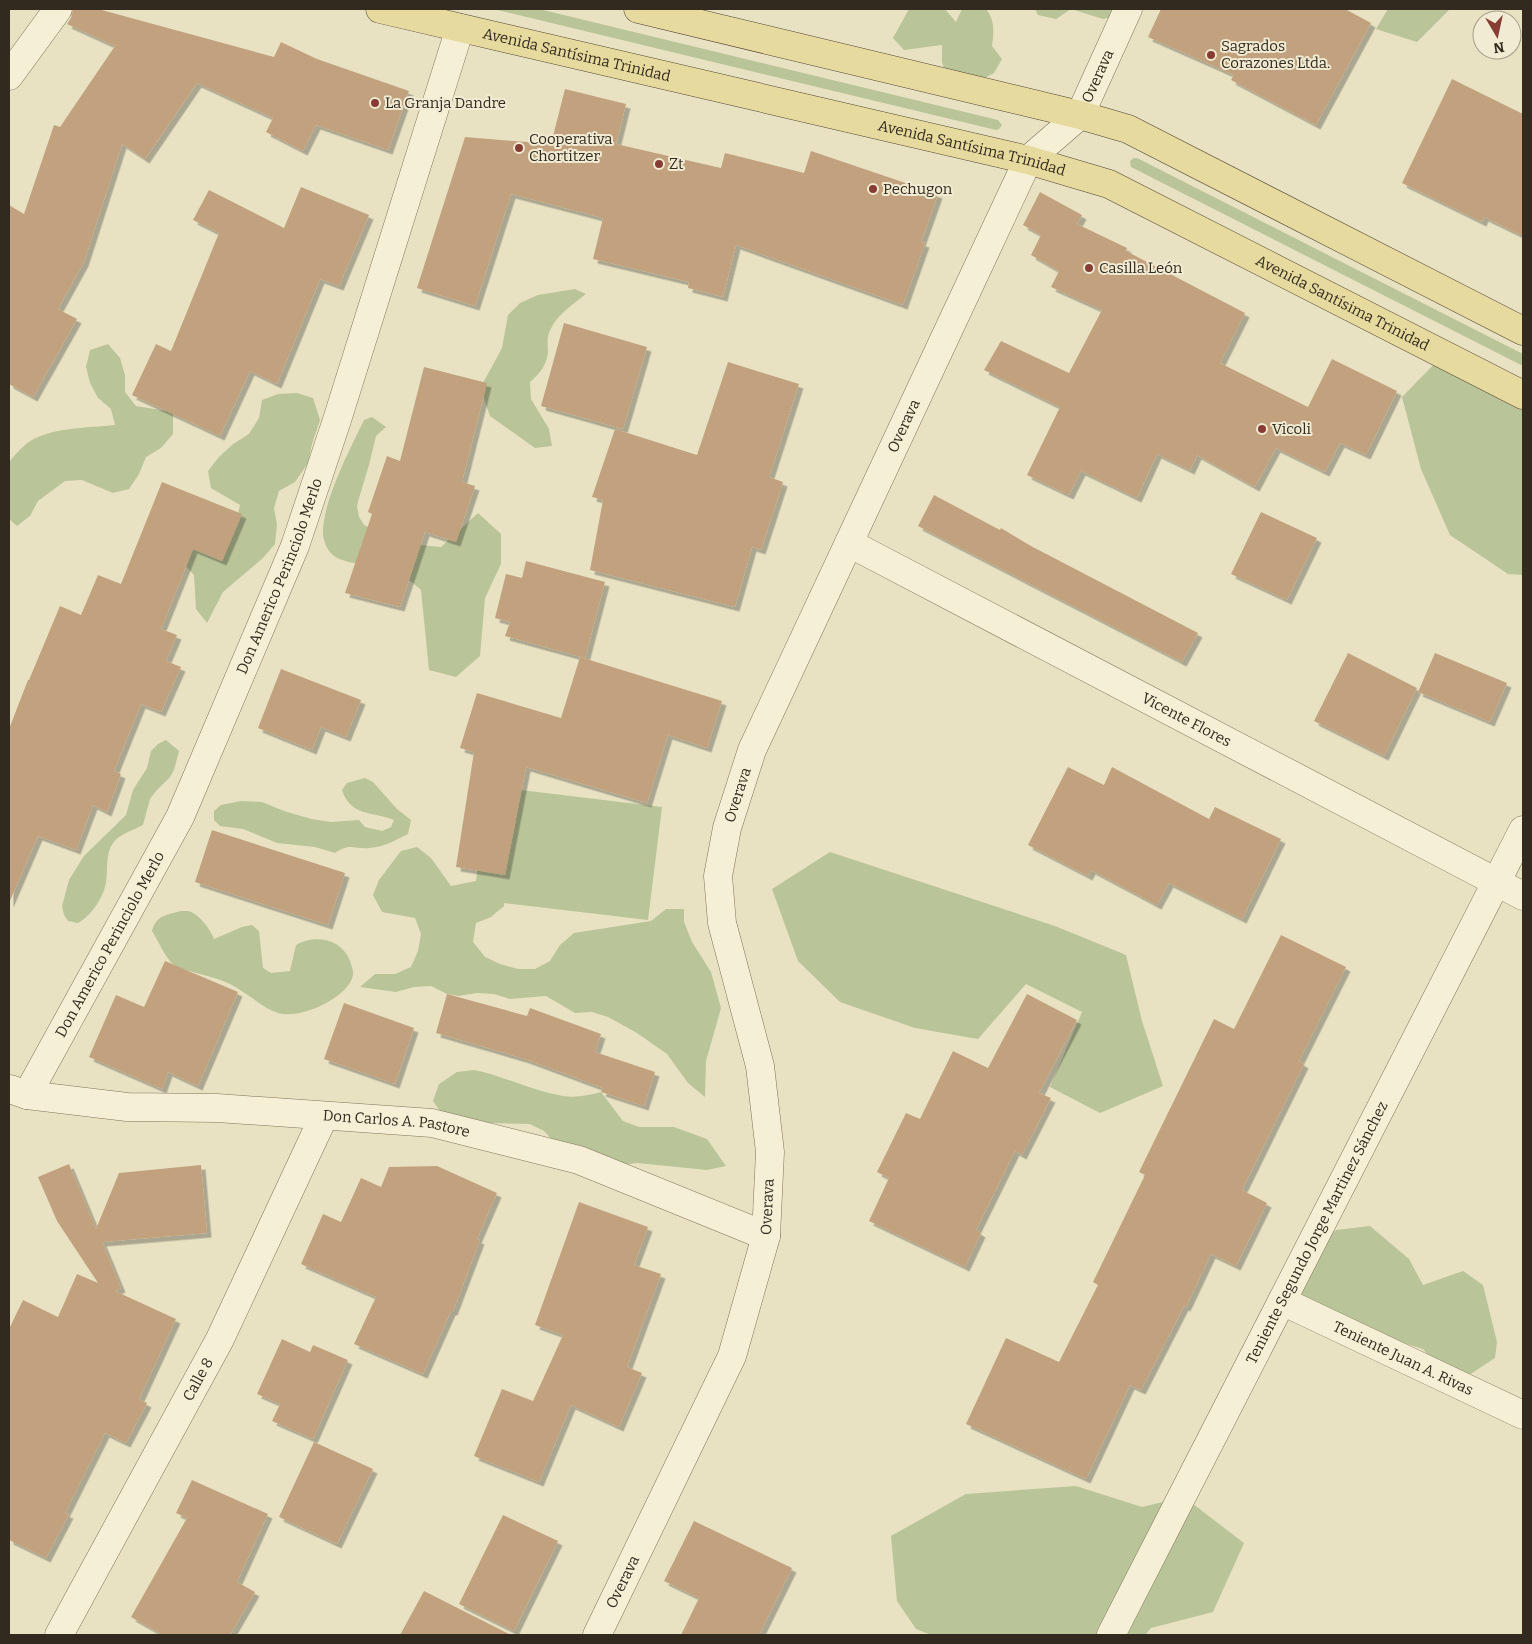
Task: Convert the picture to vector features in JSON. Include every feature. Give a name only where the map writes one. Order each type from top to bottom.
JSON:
[{"type":"main road","name":"Avenida Santísima Trinidad","points":[[380,9],[1028,160],[1109,184],[1523,395]]},
{"type":"main road","points":[[638,9],[1080,115],[1128,129],[1523,331]]},
{"type":"street","points":[[9,76],[58,9]]},
{"type":"street","name":"Overava","points":[[597,1635],[732,1356],[766,1236],[770,1152],[760,1066],[722,923],[718,876],[727,828],[752,750],[1028,160],[1080,115],[1128,9]]},
{"type":"street","name":"Don Americo Perinciolo Merlo","points":[[18,1091],[180,817],[295,546],[338,420],[460,28]]},
{"type":"street","name":"Vicente Flores","points":[[849,544],[1523,896]]},
{"type":"street","name":"Teniente Segundo Jorge Martinez Sánchez","points":[[1111,1635],[1523,830]]},
{"type":"street","name":"Don Carlos A. Pastore","points":[[18,1091],[127,1107],[217,1108],[432,1123],[579,1160],[766,1236]]},
{"type":"street","name":"Calle 8","points":[[59,1635],[220,1339],[324,1116]]},
{"type":"street","name":"Teniente Juan A. Rivas","points":[[1282,1301],[1523,1415]]},
{"type":"green space","points":[[493,9],[539,9],[998,120],[1002,125],[996,130]]},
{"type":"green space","points":[[909,9],[945,9],[956,22],[962,9],[986,9],[991,17],[993,26],[992,46],[1002,59],[994,73],[979,81],[947,77],[942,62],[942,45],[904,50],[893,38]]},
{"type":"green space","points":[[1035,9],[1071,9],[1056,19],[1038,15]]},
{"type":"green space","points":[[1071,9],[1121,9],[1122,15],[1103,19]]},
{"type":"green space","points":[[1388,9],[1450,9],[1417,42],[1376,29]]},
{"type":"green space","points":[[1134,158],[1523,354],[1523,366],[1131,167],[1130,161]]},
{"type":"green space","points":[[575,289],[586,294],[563,312],[550,330],[546,362],[540,372],[530,382],[531,399],[549,429],[552,446],[535,448],[490,416],[484,399],[483,383],[502,348],[508,315],[520,303],[538,295]]},
{"type":"green space","points":[[108,344],[120,358],[125,375],[125,392],[136,406],[173,412],[173,434],[161,448],[146,457],[139,474],[129,489],[113,493],[82,480],[65,481],[38,501],[30,516],[17,526],[9,519],[9,462],[19,451],[34,439],[44,435],[80,428],[115,425],[111,409],[98,398],[90,383],[86,367],[90,350]]},
{"type":"green space","points":[[1444,354],[1523,386],[1523,575],[1508,574],[1450,535],[1421,469],[1402,397]]},
{"type":"green space","points":[[297,393],[313,398],[320,420],[308,463],[295,482],[279,491],[274,508],[277,525],[275,544],[263,558],[223,592],[207,623],[196,609],[194,575],[171,550],[236,522],[240,505],[211,488],[208,471],[233,444],[249,434],[259,418],[262,400],[278,394]]},
{"type":"green space","points":[[372,417],[386,427],[376,436],[357,506],[359,517],[364,525],[410,544],[441,547],[478,513],[501,534],[501,564],[485,598],[480,656],[456,677],[429,670],[421,590],[406,577],[393,571],[337,558],[331,553],[324,540],[324,519],[332,491],[364,420]]},
{"type":"green space","points":[[166,740],[179,751],[174,770],[150,799],[143,825],[123,835],[110,848],[105,888],[96,905],[88,916],[78,923],[68,921],[62,906],[69,880],[84,856],[126,815],[133,790],[147,768],[151,751],[158,744]]},
{"type":"green space","points":[[365,778],[373,782],[397,809],[411,820],[408,834],[380,846],[365,848],[349,847],[335,853],[315,847],[277,843],[243,829],[220,826],[214,820],[214,811],[221,805],[241,801],[262,802],[311,819],[331,822],[359,820],[365,827],[382,831],[391,827],[394,820],[357,809],[346,799],[342,790],[347,783]]},
{"type":"green space","points":[[487,786],[662,807],[648,920],[504,903],[504,906],[491,917],[476,923],[473,942],[485,957],[500,964],[518,969],[535,969],[550,961],[560,945],[574,933],[651,921],[666,909],[684,909],[684,922],[692,942],[711,972],[721,1008],[706,1061],[705,1097],[688,1083],[667,1054],[637,1033],[608,1017],[592,1012],[575,1013],[546,996],[510,999],[494,994],[477,993],[458,996],[447,994],[431,986],[414,987],[396,992],[360,987],[375,974],[395,974],[411,967],[418,951],[421,934],[415,918],[382,912],[373,895],[379,880],[401,851],[417,847],[431,858],[451,886],[476,881]]},
{"type":"green space","points":[[830,852],[1055,926],[1126,955],[1142,1021],[1163,1086],[1100,1113],[1050,1087],[1082,1012],[1026,984],[978,1039],[915,1028],[840,1002],[798,961],[772,889]]},
{"type":"green space","points":[[181,911],[189,911],[201,919],[214,939],[242,927],[252,925],[259,931],[263,968],[271,973],[290,971],[296,945],[319,939],[334,943],[341,948],[350,961],[353,975],[343,992],[322,1005],[298,1013],[278,1013],[232,985],[179,968],[171,963],[152,931],[159,919]]},
{"type":"green space","points":[[474,1070],[540,1091],[568,1097],[601,1092],[623,1121],[639,1127],[674,1127],[707,1139],[726,1166],[707,1170],[637,1163],[622,1165],[570,1158],[544,1131],[530,1124],[458,1122],[442,1114],[433,1101],[439,1084],[457,1072]]},
{"type":"green space","points":[[1370,1226],[1409,1259],[1423,1285],[1463,1271],[1483,1285],[1497,1342],[1495,1358],[1454,1385],[1423,1349],[1378,1335],[1295,1301],[1311,1256],[1336,1230]]},
{"type":"green space","points":[[1076,1486],[1142,1507],[1184,1497],[1244,1543],[1213,1612],[1151,1628],[1145,1635],[931,1635],[916,1629],[897,1601],[891,1536],[966,1494]]},
{"type":"building","points":[[73,9],[98,9],[274,57],[281,42],[317,59],[409,91],[388,150],[316,125],[303,151],[266,132],[273,118],[197,83],[145,159],[122,144],[84,262],[58,309],[77,319],[33,397],[9,384],[9,205],[24,214],[54,125],[60,127],[115,46],[67,24]]},
{"type":"building","points":[[1161,9],[1345,9],[1371,23],[1316,125],[1231,80],[1234,75],[1148,37]]},
{"type":"building","points":[[1452,79],[1523,114],[1523,236],[1484,217],[1482,222],[1402,183]]},
{"type":"building","points":[[565,89],[626,104],[616,144],[721,168],[725,153],[804,173],[811,151],[938,194],[921,242],[925,243],[903,305],[736,245],[723,297],[688,288],[689,282],[593,259],[603,218],[511,194],[475,306],[417,288],[465,137],[551,144]]},
{"type":"building","points":[[301,187],[369,215],[339,286],[320,279],[277,384],[250,371],[220,436],[132,395],[156,344],[171,351],[219,233],[193,220],[209,190],[284,228]]},
{"type":"building","points":[[1040,192],[1082,215],[1077,224],[1127,248],[1126,251],[1245,313],[1220,363],[1308,407],[1332,359],[1397,391],[1366,455],[1340,443],[1325,472],[1276,448],[1255,487],[1197,455],[1190,470],[1157,454],[1137,498],[1081,471],[1069,495],[1027,475],[1060,407],[984,370],[1001,341],[1069,373],[1102,310],[1051,287],[1059,271],[1031,255],[1041,235],[1023,225]]},
{"type":"building","points":[[564,323],[647,347],[623,429],[541,406]]},
{"type":"building","points":[[728,362],[799,384],[769,477],[783,482],[761,550],[752,547],[735,607],[590,570],[603,500],[592,497],[615,429],[697,455]]},
{"type":"building","points":[[424,367],[487,383],[462,482],[475,486],[456,542],[425,532],[400,607],[345,593],[372,514],[368,512],[387,456],[400,461]]},
{"type":"building","points":[[162,482],[242,514],[222,561],[193,549],[161,629],[177,635],[166,661],[181,667],[161,712],[141,704],[114,771],[121,774],[107,812],[93,805],[76,850],[38,836],[9,903],[9,729],[60,606],[81,615],[98,575],[121,584]]},
{"type":"building","points":[[934,495],[1000,530],[1001,528],[1031,546],[1198,633],[1182,662],[918,526]]},
{"type":"building","points":[[1261,512],[1317,538],[1287,600],[1231,574]]},
{"type":"building","points":[[526,561],[605,582],[585,658],[505,636],[510,622],[495,618],[506,574],[522,578]]},
{"type":"building","points":[[1348,653],[1417,688],[1384,756],[1314,721]]},
{"type":"building","points":[[1435,653],[1507,683],[1490,722],[1418,692]]},
{"type":"building","points":[[580,657],[722,701],[707,748],[668,735],[647,803],[526,767],[505,875],[456,867],[474,752],[460,748],[477,693],[561,718]]},
{"type":"building","points":[[281,669],[361,700],[346,737],[321,727],[312,750],[258,728]]},
{"type":"building","points":[[1068,767],[1104,785],[1112,767],[1209,819],[1215,807],[1281,839],[1242,919],[1169,883],[1157,905],[1091,870],[1088,876],[1028,845]]},
{"type":"building","points":[[212,830],[345,873],[328,925],[195,882]]},
{"type":"building","points":[[1281,935],[1346,967],[1299,1061],[1304,1064],[1242,1190],[1267,1203],[1236,1266],[1211,1254],[1186,1307],[1184,1306],[1141,1390],[1130,1385],[1086,1479],[966,1424],[1006,1338],[1059,1362],[1098,1285],[1093,1282],[1145,1175],[1139,1172],[1214,1019],[1234,1029]]},
{"type":"building","points":[[165,961],[238,992],[198,1086],[168,1072],[162,1089],[89,1057],[116,995],[144,1007]]},
{"type":"building","points":[[447,994],[527,1016],[530,1008],[601,1034],[595,1052],[655,1072],[644,1106],[601,1092],[603,1088],[525,1059],[436,1033]]},
{"type":"building","points":[[1027,994],[1077,1020],[1039,1093],[1051,1098],[1022,1155],[1015,1151],[976,1230],[981,1233],[965,1267],[869,1221],[889,1178],[877,1172],[906,1113],[920,1119],[953,1051],[988,1068]]},
{"type":"building","points":[[344,1003],[414,1028],[395,1084],[324,1059]]},
{"type":"building","points":[[69,1164],[96,1229],[119,1173],[201,1165],[207,1233],[102,1242],[121,1288],[115,1291],[176,1319],[139,1399],[147,1403],[126,1443],[105,1433],[65,1513],[69,1514],[46,1558],[9,1540],[9,1329],[23,1300],[58,1317],[77,1274],[98,1283],[57,1221],[38,1177]]},
{"type":"building","points":[[437,1166],[497,1193],[477,1239],[480,1240],[453,1311],[451,1311],[423,1374],[354,1344],[376,1297],[301,1264],[323,1214],[341,1222],[361,1178],[381,1187],[389,1167]]},
{"type":"building","points":[[579,1202],[648,1227],[634,1265],[661,1274],[627,1367],[642,1373],[619,1427],[571,1405],[539,1482],[474,1456],[502,1389],[533,1401],[563,1335],[535,1325]]},
{"type":"building","points":[[282,1339],[310,1352],[313,1345],[348,1360],[313,1439],[272,1421],[280,1404],[257,1394]]},
{"type":"building","points":[[314,1442],[373,1469],[337,1544],[279,1517]]},
{"type":"building","points":[[192,1480],[268,1514],[237,1582],[255,1592],[230,1635],[163,1635],[131,1617],[187,1518],[176,1513]]},
{"type":"building","points":[[503,1515],[558,1541],[514,1631],[459,1604]]},
{"type":"building","points":[[694,1521],[792,1568],[759,1635],[681,1635],[699,1598],[664,1581]]},
{"type":"building","points":[[424,1591],[511,1635],[400,1635]]},
{"type":"place","name":"Sagrados Corazones Ltda.","points":[[1211,55]]},
{"type":"place","name":"La Granja Dandre","points":[[375,103]]},
{"type":"place","name":"Cooperativa Chortitzer","points":[[519,148]]},
{"type":"place","name":"Zt","points":[[659,164]]},
{"type":"place","name":"Pechugon","points":[[873,189]]},
{"type":"place","name":"Casilla León","points":[[1089,268]]},
{"type":"place","name":"Vicoli","points":[[1262,429]]}]
